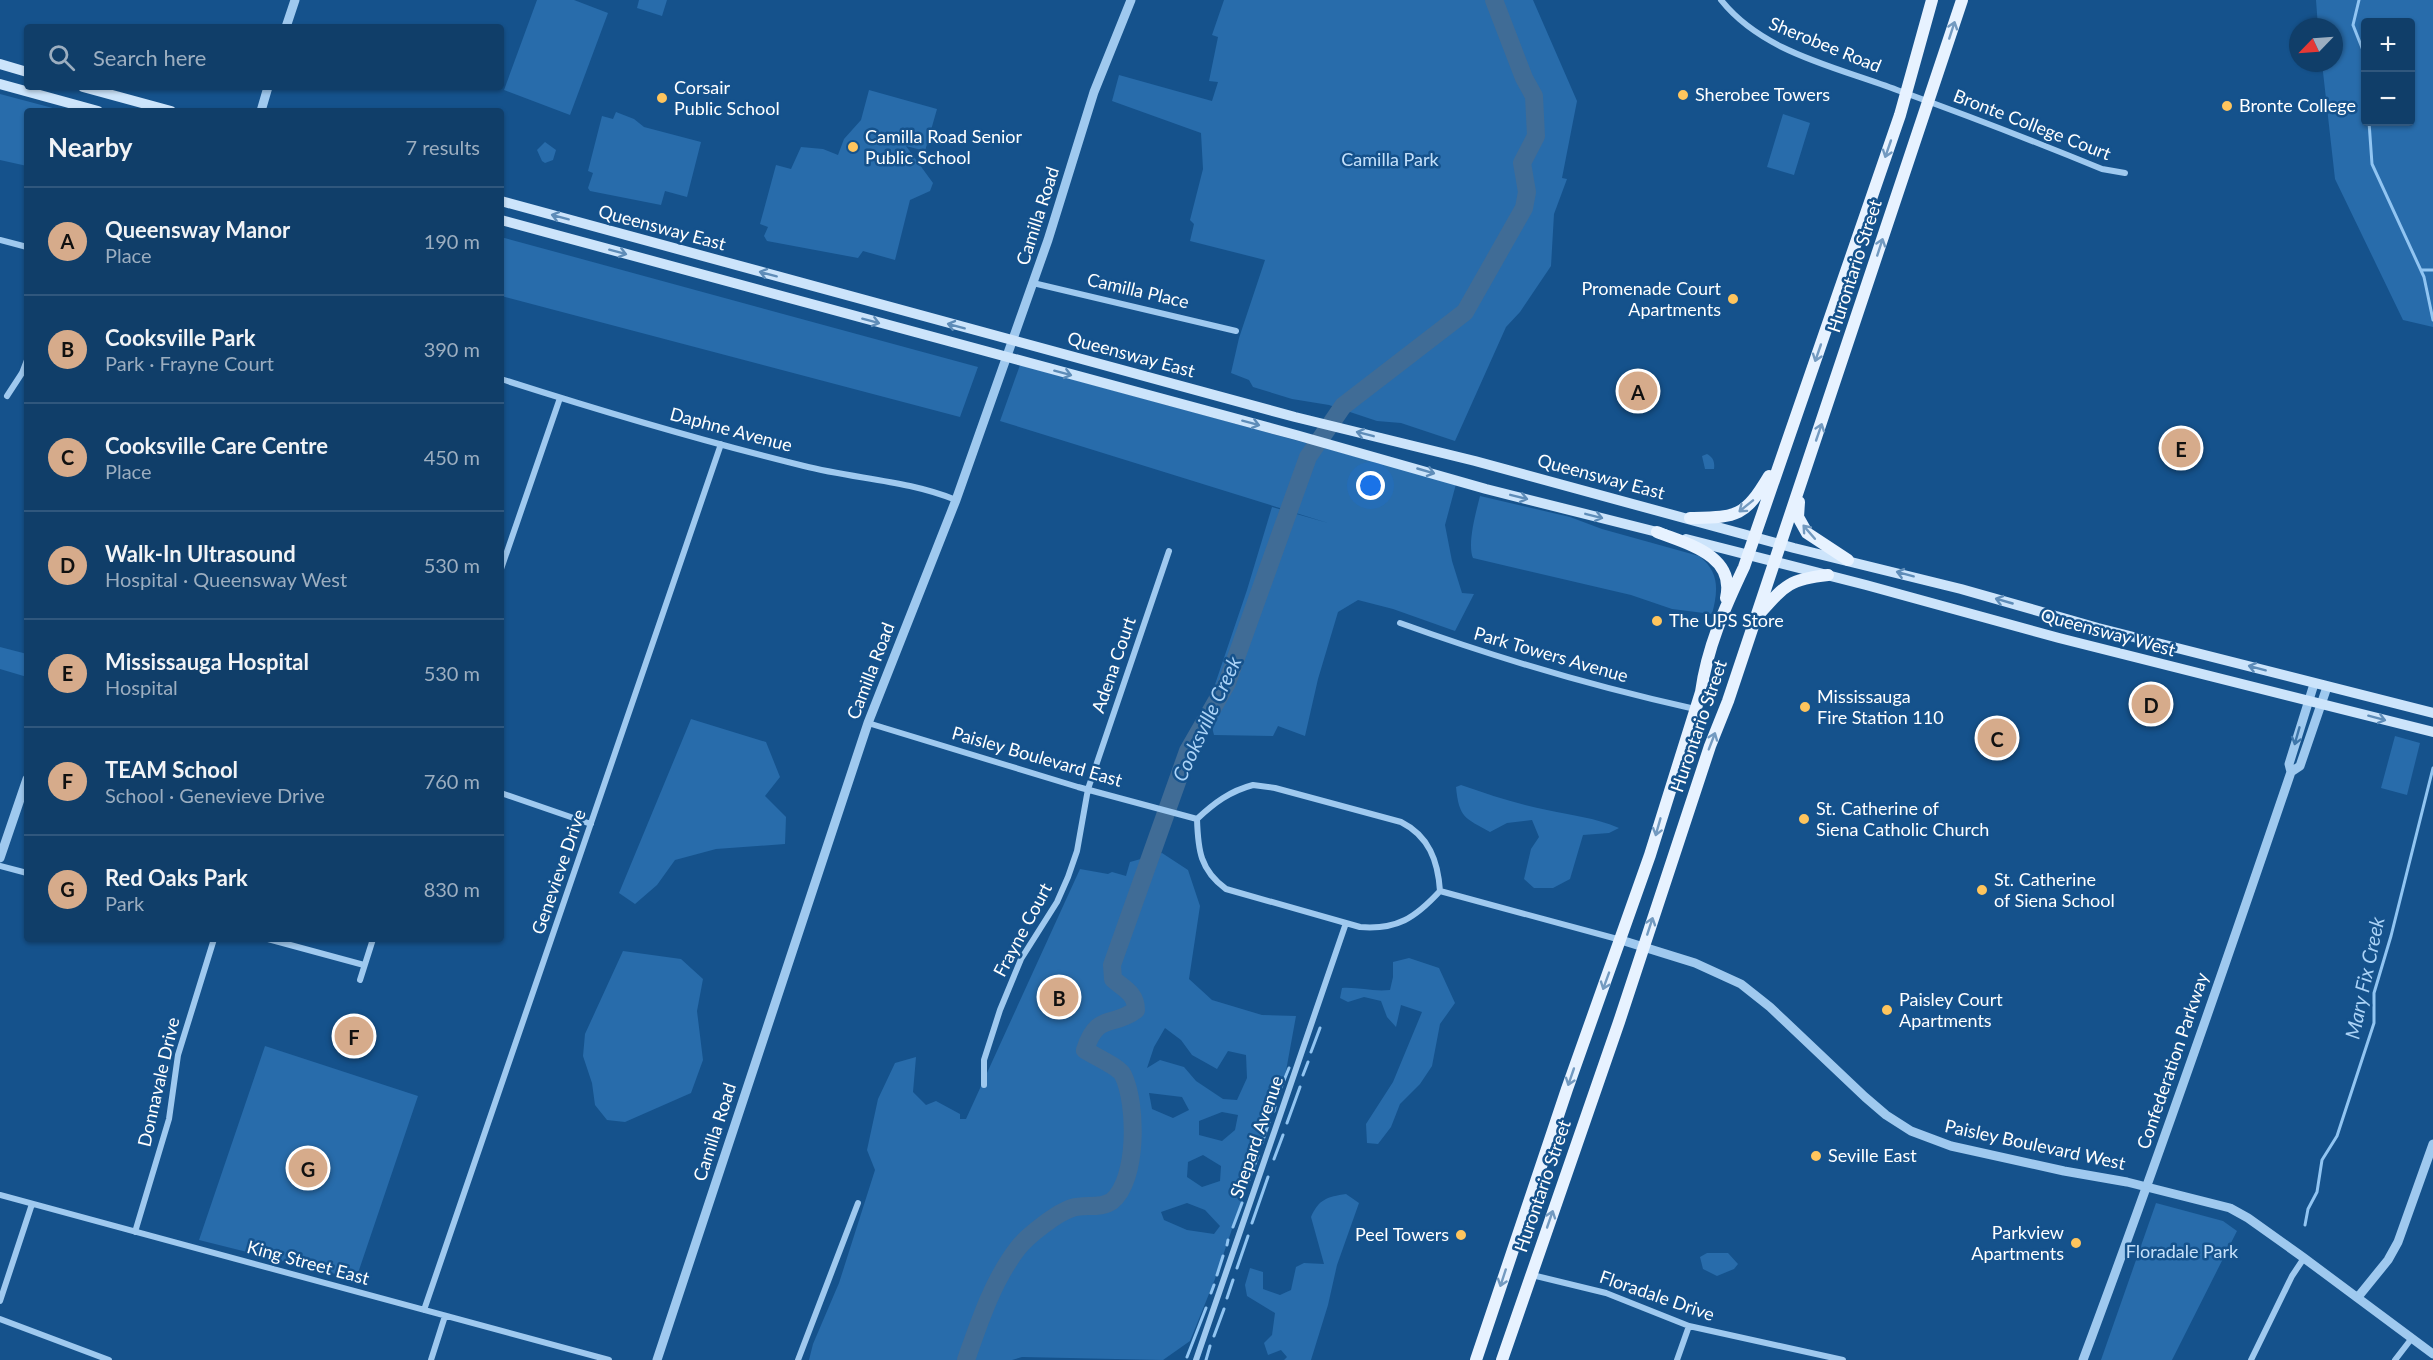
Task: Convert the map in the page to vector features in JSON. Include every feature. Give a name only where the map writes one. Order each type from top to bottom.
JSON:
[{"type":"main road","name":"Hurontario Street","points":[[1476,1360],[1571,1078],[1621,940],[1696,710],[1704,670],[1722,614],[1748,555],[1779,459],[1842,285],[1907,93],[1932,0]]},
{"type":"main road","name":"Hurontario Street","points":[[1502,1360],[1781,544],[1962,0]]},
{"type":"main road","points":[[0,64],[24,71]]},
{"type":"main road","points":[[0,84],[87,108]]},
{"type":"main road","points":[[94,90],[160,108]]},
{"type":"main road","name":"Queensway East","points":[[504,202],[1295,417],[1690,518],[1781,544]]},
{"type":"main road","name":"Queensway East","points":[[504,221],[1338,446],[1486,489],[1774,562]]},
{"type":"main road","points":[[1690,518],[1725,517],[1745,509],[1756,497],[1779,459]]},
{"type":"main road","points":[[1800,487],[1798,517],[1804,528],[1811,537],[1848,560]]},
{"type":"main road","points":[[1657,532],[1706,551],[1720,566],[1729,586],[1722,614]]},
{"type":"main road","name":"Queensway West","points":[[1781,544],[1962,588],[2098,628],[2433,713]]},
{"type":"main road","name":"Queensway West","points":[[1774,562],[2433,732]]},
{"type":"main road","points":[[1755,619],[1789,584],[1807,577],[1828,575]]},
{"type":"street","points":[[287,24],[295,0]]},
{"type":"street","name":"Camilla Road","points":[[657,1360],[868,723],[956,500],[1067,184],[1094,92],[1131,0]]},
{"type":"street","name":"Sherobee Road","points":[[1721,0],[1739,19],[1765,39],[1817,61],[1929,102]]},
{"type":"street","points":[[262,108],[267,90]]},
{"type":"street","name":"Bronte College Court","points":[[1929,102],[2102,169],[2125,173]]},
{"type":"street","points":[[0,240],[24,246]]},
{"type":"street","name":"Camilla Place","points":[[1033,283],[1236,331]]},
{"type":"street","points":[[7,396],[24,368]]},
{"type":"street","name":"Daphne Avenue","points":[[504,380],[721,444],[846,476],[890,481],[956,500]]},
{"type":"street","points":[[504,560],[560,398]]},
{"type":"street","name":"Genevieve Drive","points":[[424,1310],[721,444]]},
{"type":"street","name":"Adena Court","points":[[1088,789],[1168,551]]},
{"type":"street","name":"Park Towers Avenue","points":[[1400,623],[1461,645],[1554,673],[1696,710]]},
{"type":"street","name":"Confederation Parkway","points":[[2084,1360],[2291,772],[2289,764],[2314,684]]},
{"type":"street","name":"Confederation Parkway","points":[[2291,772],[2300,766],[2327,687]]},
{"type":"street","name":"Paisley Boulevard East","points":[[868,723],[1197,819]]},
{"type":"street","points":[[1253,785],[1275,788],[1401,822],[1412,827],[1429,846],[1438,871],[1440,891],[1412,917],[1397,925],[1376,928],[1346,923],[1226,889],[1214,880],[1203,865],[1198,848],[1197,819],[1224,796],[1239,788],[1253,785]]},
{"type":"street","points":[[0,858],[24,788]]},
{"type":"street","name":"Frayne Court","points":[[984,1085],[984,1060],[1000,1010],[1021,960],[1057,902],[1068,877],[1077,851],[1088,789]]},
{"type":"street","points":[[504,794],[591,824]]},
{"type":"street","points":[[0,866],[24,872]]},
{"type":"street","points":[[1440,891],[1621,940]]},
{"type":"street","name":"Shepard Avenue","points":[[1196,1360],[1346,923]]},
{"type":"street","name":"Paisley Boulevard West","points":[[1621,940],[1695,963],[1741,984],[1770,1007],[1879,1109],[1911,1131],[1951,1146],[2230,1208],[2304,1258],[2433,1354]]},
{"type":"street","name":"Donnavale Drive","points":[[135,1232],[169,1119],[178,1055],[213,942]]},
{"type":"street","points":[[278,942],[364,965]]},
{"type":"street","points":[[360,980],[372,942]]},
{"type":"street","points":[[2358,1297],[2388,1260],[2398,1242],[2433,1144]]},
{"type":"street","name":"King Street East","points":[[0,1195],[609,1360]]},
{"type":"street","points":[[798,1360],[858,1203]]},
{"type":"street","points":[[0,1301],[32,1204]]},
{"type":"street","points":[[2251,1360],[2292,1276],[2304,1258]]},
{"type":"street","name":"Floradale Drive","points":[[1531,1274],[1606,1293],[1689,1326],[1843,1360]]},
{"type":"street","points":[[431,1360],[445,1316]]},
{"type":"street","points":[[0,1319],[109,1360]]},
{"type":"street","points":[[1677,1360],[1689,1326]]},
{"type":"street","points":[[2395,1360],[2412,1338]]},
{"type":"green space","points":[[537,0],[574,0],[608,13],[570,115],[504,90]]},
{"type":"green space","points":[[639,0],[667,0],[662,16],[637,8]]},
{"type":"green space","name":"Camilla Park","points":[[1224,0],[1533,0],[1577,101],[1562,178],[1567,179],[1554,214],[1551,266],[1520,312],[1506,327],[1455,441],[1401,423],[1377,421],[1329,405],[1292,399],[1253,387],[1249,380],[1231,373],[1239,338],[1265,260],[1190,241],[1194,224],[1190,220],[1203,169],[1201,133],[1112,101],[1119,75],[1212,101],[1218,82],[1209,81],[1218,37],[1212,35]]},
{"type":"green space","points":[[2316,0],[2433,0],[2433,327],[2403,320],[2335,179],[2323,72],[2343,72],[2343,18],[2317,18]]},
{"type":"green space","points":[[869,90],[937,109],[925,151],[906,146],[933,183],[930,191],[910,200],[895,260],[863,251],[858,258],[767,241],[764,236],[768,227],[760,224],[776,165],[791,169],[801,147],[823,149],[838,155],[844,139],[861,120]]},
{"type":"green space","points":[[0,94],[53,108],[24,108],[24,165],[0,160]]},
{"type":"green space","points":[[616,112],[634,119],[644,127],[701,142],[687,197],[665,191],[661,205],[590,191],[588,188],[593,173],[588,171],[602,116],[613,119]]},
{"type":"green space","points":[[1783,114],[1810,123],[1794,175],[1767,167]]},
{"type":"green space","points":[[545,142],[556,150],[553,160],[545,163],[537,150]]},
{"type":"green space","points":[[504,238],[978,367],[960,417],[504,297]]},
{"type":"green space","points":[[1020,365],[1456,484],[1445,525],[1452,561],[1462,593],[1474,594],[1455,631],[1393,609],[1358,600],[1338,612],[1318,679],[1305,736],[1278,726],[1273,736],[1214,735],[1207,708],[1272,507],[1328,523],[1000,421]]},
{"type":"green space","points":[[1707,454],[1713,460],[1714,469],[1705,469],[1702,456]]},
{"type":"green space","points":[[1480,496],[1570,517],[1602,529],[1699,556],[1711,569],[1716,582],[1712,614],[1672,609],[1631,595],[1473,558],[1472,536]]},
{"type":"green space","points":[[0,647],[24,653],[24,676],[0,669]]},
{"type":"green space","points":[[691,719],[766,742],[780,777],[765,796],[786,817],[785,844],[716,849],[675,860],[657,885],[635,904],[619,893]]},
{"type":"green space","points":[[2395,736],[2420,743],[2407,795],[2381,788]]},
{"type":"green space","points":[[1461,785],[1536,808],[1592,819],[1619,828],[1609,833],[1583,835],[1570,879],[1553,888],[1534,888],[1524,879],[1531,849],[1539,837],[1532,820],[1507,823],[1490,832],[1469,820],[1461,811],[1456,787]]},
{"type":"green space","points":[[1162,853],[1188,870],[1200,906],[1189,979],[1212,1000],[1262,1015],[1296,1016],[1286,1071],[1215,1279],[1190,1341],[1163,1360],[1022,1357],[1012,1360],[809,1360],[813,1344],[839,1283],[875,1170],[867,1150],[878,1099],[895,1063],[916,1057],[913,1092],[926,1105],[936,1101],[960,1114],[960,1119],[966,1119],[1080,869],[1108,874],[1112,872],[1126,876],[1130,862]],"holes":[[[1165,1028],[1181,1040],[1192,1055],[1217,1069],[1228,1051],[1246,1055],[1247,1078],[1237,1100],[1223,1099],[1196,1081],[1184,1067],[1160,1060],[1147,1068],[1154,1047]],[[1149,1093],[1182,1097],[1189,1110],[1173,1118],[1152,1109]],[[1222,1112],[1238,1115],[1235,1130],[1222,1141],[1199,1135],[1199,1121]],[[1203,1155],[1221,1166],[1220,1181],[1202,1187],[1187,1177],[1188,1162]],[[1187,1203],[1205,1210],[1220,1226],[1214,1234],[1187,1230],[1164,1220],[1161,1212]]]},
{"type":"green space","points":[[623,951],[681,959],[703,979],[697,1011],[703,1060],[691,1093],[625,1122],[607,1120],[595,1105],[592,1083],[583,1056],[585,1034]]},
{"type":"green space","points":[[1409,958],[1439,968],[1455,1003],[1440,1024],[1432,1066],[1420,1084],[1400,1104],[1391,1127],[1378,1144],[1367,1143],[1366,1124],[1393,1082],[1422,1012],[1401,1005],[1396,1027],[1387,1017],[1381,1001],[1364,997],[1348,1002],[1340,998],[1342,988],[1390,990],[1393,962]]},
{"type":"green space","points":[[265,1046],[418,1096],[356,1279],[199,1240]]},
{"type":"green space","points":[[1346,1194],[1359,1203],[1337,1265],[1328,1305],[1311,1360],[1284,1360],[1287,1357],[1281,1350],[1268,1355],[1264,1343],[1272,1335],[1275,1313],[1247,1296],[1245,1285],[1250,1268],[1263,1272],[1263,1289],[1280,1295],[1291,1290],[1296,1267],[1304,1263],[1324,1264],[1311,1217],[1314,1211],[1324,1200]]},
{"type":"green space","name":"Floradale Park","points":[[2156,1203],[2223,1221],[2237,1231],[2172,1360],[2101,1360]]},
{"type":"green space","points":[[1707,1253],[1728,1253],[1738,1264],[1734,1269],[1717,1276],[1703,1269],[1700,1257]]},
{"type":"waterway","name":"Cooksville Creek","points":[[966,1360],[994,1288],[1009,1260],[1022,1243],[1043,1225],[1066,1210],[1103,1205],[1112,1201],[1121,1191],[1127,1176],[1133,1141],[1128,1088],[1121,1072],[1085,1050],[1090,1038],[1100,1025],[1136,1010],[1132,995],[1113,979],[1112,965],[1188,751],[1227,683],[1308,457],[1343,406],[1465,312],[1524,208],[1527,192],[1522,163],[1536,136],[1534,96],[1524,78],[1494,0]]},
{"type":"waterway","name":"Mary Fix Creek","points":[[2359,0],[2353,25],[2361,45]]},
{"type":"waterway","name":"Mary Fix Creek","points":[[2369,126],[2372,164],[2424,277],[2433,320]]},
{"type":"waterway","points":[[2421,270],[2433,270]]},
{"type":"waterway","name":"Mary Fix Creek","points":[[2305,1225],[2308,1209],[2317,1192],[2322,1160],[2337,1136],[2374,1023],[2374,993],[2391,936],[2433,768]]},
{"type":"waterway","points":[[1311,1052],[1320,1028]]},
{"type":"waterway","points":[[1303,1075],[1308,1062]]},
{"type":"waterway","points":[[1278,1095],[1289,1068]]},
{"type":"waterway","points":[[1287,1123],[1300,1087]]},
{"type":"waterway","points":[[1274,1111],[1275,1106]]},
{"type":"waterway","points":[[1262,1143],[1269,1122]]},
{"type":"waterway","points":[[1274,1159],[1283,1135]]},
{"type":"waterway","points":[[1245,1190],[1258,1156]]},
{"type":"waterway","points":[[1252,1223],[1268,1177]]},
{"type":"waterway","points":[[1233,1227],[1242,1203]]},
{"type":"waterway","points":[[1237,1268],[1248,1236]]},
{"type":"waterway","points":[[1227,1245],[1228,1240]]},
{"type":"waterway","points":[[1217,1275],[1223,1256]]},
{"type":"waterway","points":[[1227,1298],[1233,1280]]},
{"type":"waterway","points":[[1211,1293],[1214,1285]]},
{"type":"waterway","points":[[1187,1357],[1206,1308]]},
{"type":"waterway","points":[[1214,1336],[1224,1309]]},
{"type":"waterway","points":[[1206,1360],[1210,1346]]},
{"type":"place","name":"Sherobee Towers","points":[[1683,95]]},
{"type":"place","name":"Corsair Public School","points":[[662,98]]},
{"type":"place","name":"Bronte College","points":[[2227,106]]},
{"type":"place","name":"Camilla Road Senior Public School","points":[[853,147]]},
{"type":"place","name":"Promenade Court Apartments","points":[[1733,299]]},
{"type":"place","name":"Queensway Manor","points":[[1638,391]]},
{"type":"place","name":"Mississauga Hospital","points":[[2181,448]]},
{"type":"place","name":"The UPS Store","points":[[1657,621]]},
{"type":"place","name":"Walk-In Ultrasound","points":[[2151,704]]},
{"type":"place","name":"Mississauga Fire Station 110","points":[[1805,707]]},
{"type":"place","name":"Cooksville Care Centre","points":[[1997,738]]},
{"type":"place","name":"St. Catherine of Siena Catholic Church","points":[[1804,819]]},
{"type":"place","name":"St. Catherine of Siena School","points":[[1982,890]]},
{"type":"place","name":"Cooksville Park","points":[[1059,997]]},
{"type":"place","name":"Paisley Court Apartments","points":[[1887,1010]]},
{"type":"place","name":"TEAM School","points":[[354,1036]]},
{"type":"place","name":"Seville East","points":[[1816,1156]]},
{"type":"place","name":"Red Oaks Park","points":[[308,1168]]},
{"type":"place","name":"Peel Towers","points":[[1461,1235]]},
{"type":"place","name":"Parkview Apartments","points":[[2076,1243]]}]
